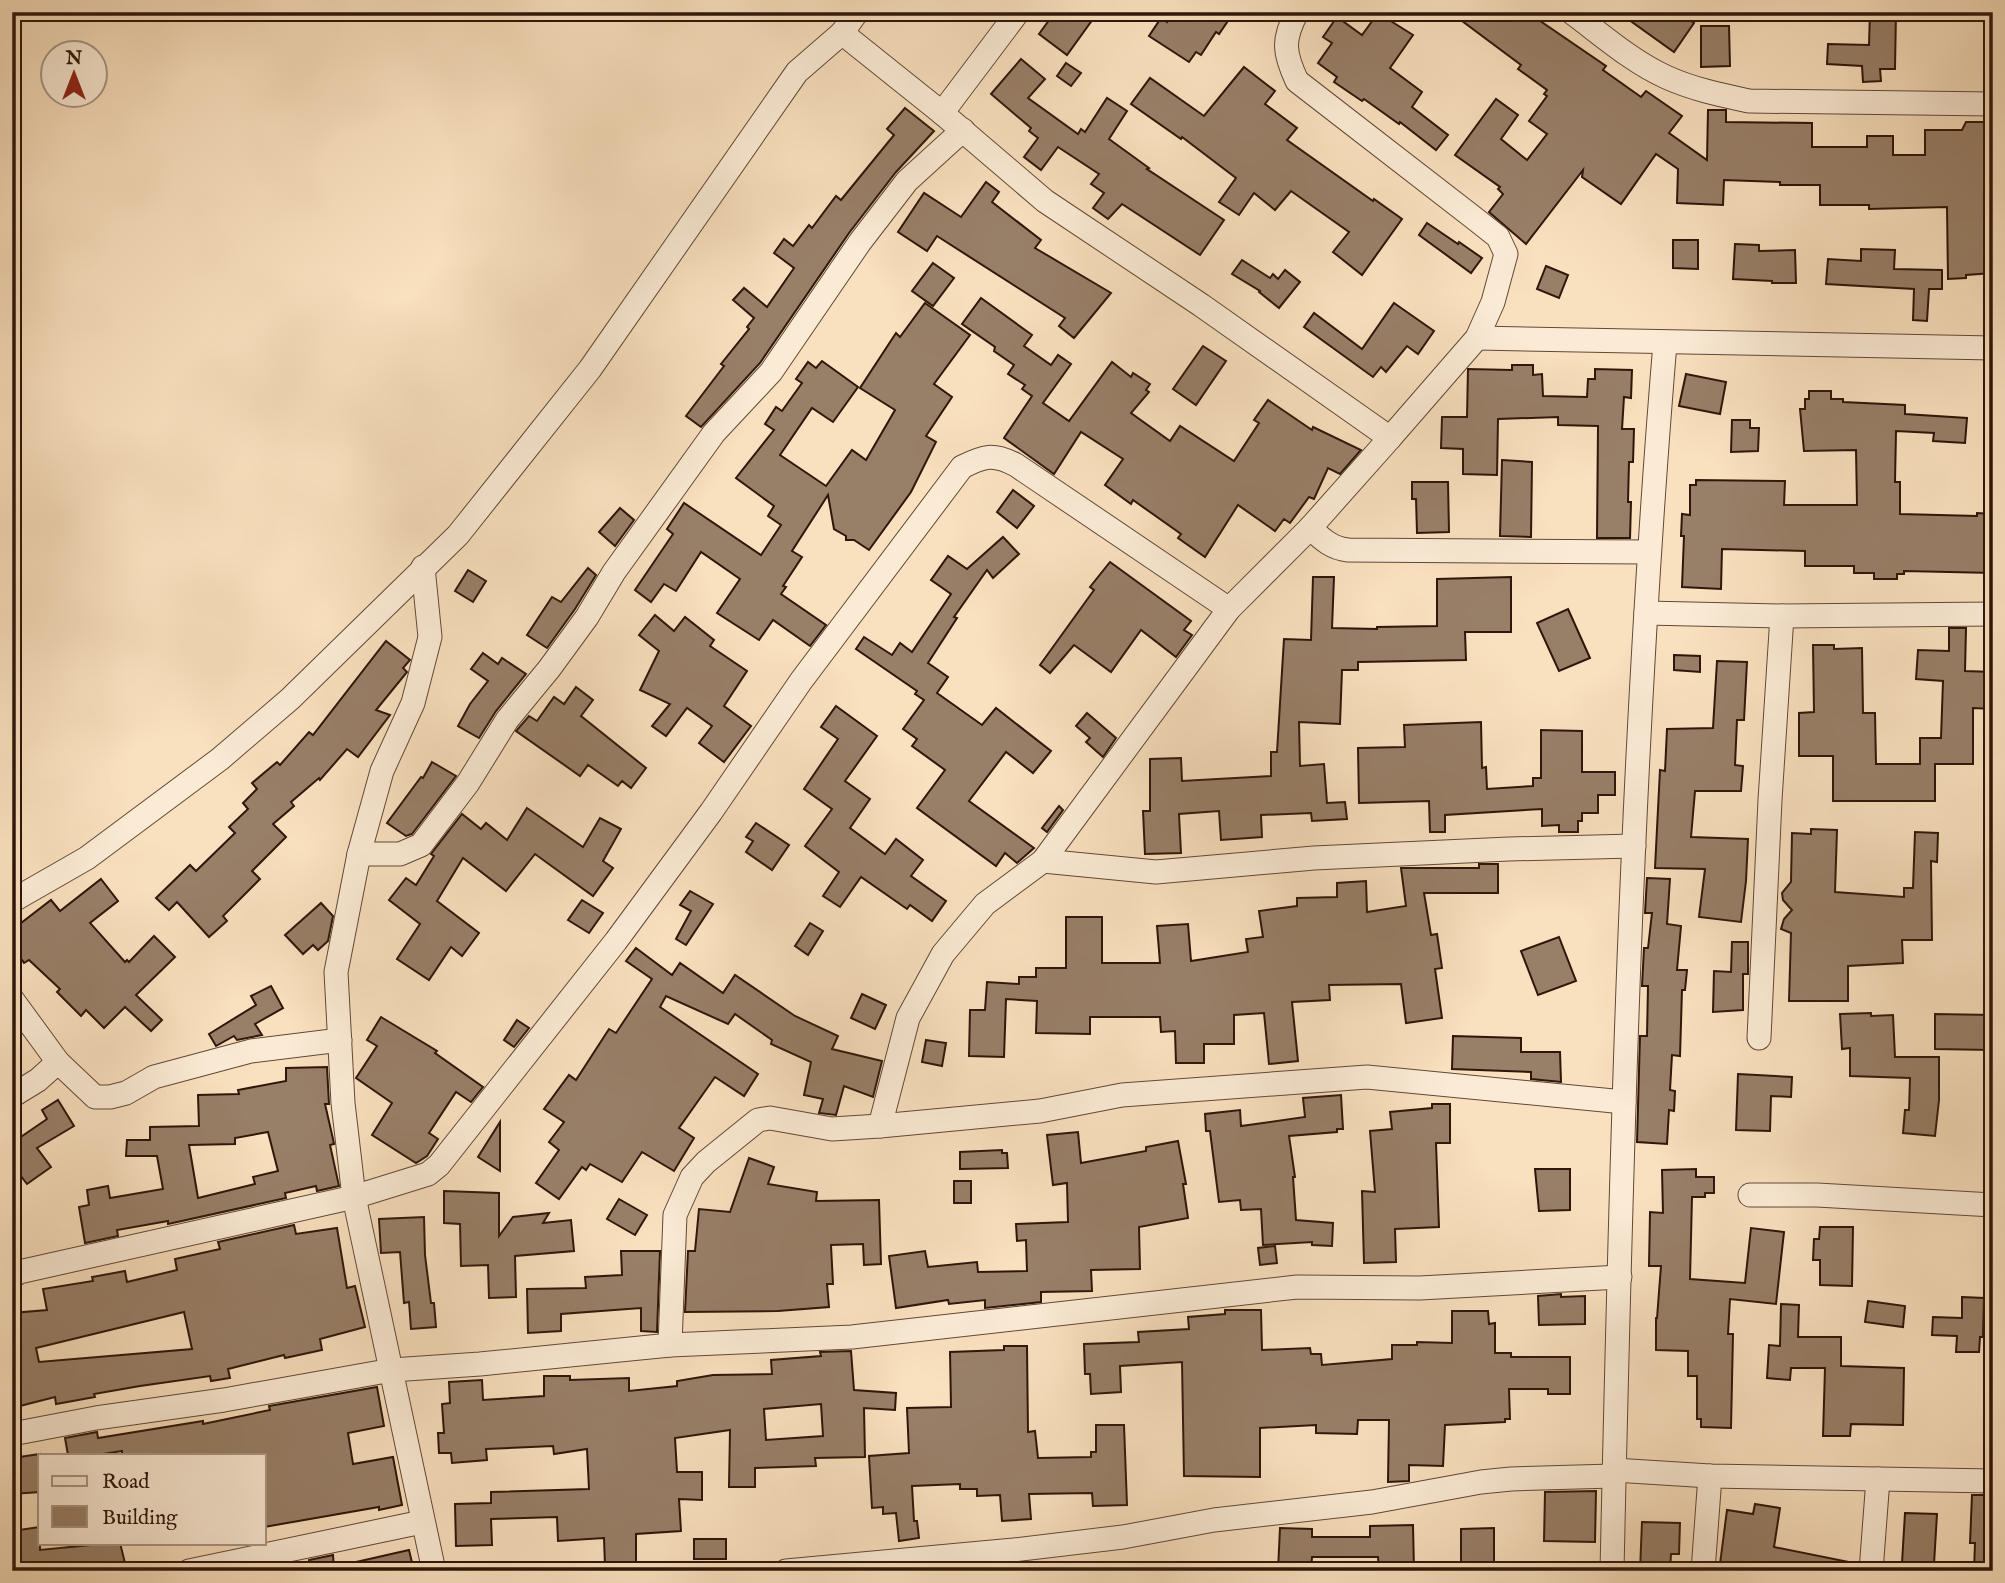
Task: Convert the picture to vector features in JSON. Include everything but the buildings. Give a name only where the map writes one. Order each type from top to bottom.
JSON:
[{"type":"street","points":[[12,901],[87,858],[220,759],[290,699],[458,535],[590,369],[797,72],[842,33],[857,12]]},
{"type":"street","points":[[942,113],[1017,12]]},
{"type":"street","points":[[880,1126],[908,1017],[943,954],[985,904],[1043,861],[1229,609],[1310,528],[1477,338],[1493,302],[1506,254],[1504,247],[1497,237],[1474,218],[1297,81],[1286,58],[1287,30],[1297,12]]},
{"type":"street","points":[[1571,12],[1634,59],[1665,77],[1715,94],[1749,101],[1993,104]]},
{"type":"street","points":[[842,33],[963,130],[1045,201],[1201,305],[1390,438]]},
{"type":"street","points":[[359,854],[400,854],[421,845],[468,783],[507,720],[587,617],[614,572],[715,433],[771,372],[860,242],[907,181],[963,130]]},
{"type":"street","points":[[1477,338],[1665,344],[1993,348]]},
{"type":"street","points":[[1612,1571],[1624,1102],[1634,846],[1649,552],[1665,344]]},
{"type":"street","points":[[12,1277],[19,1272],[354,1197],[428,1174],[451,1151],[624,930],[711,812],[801,681],[962,467],[981,458],[999,457],[1016,465],[1229,609]]},
{"type":"street","points":[[1310,528],[1326,543],[1337,549],[1348,550],[1649,552]]},
{"type":"street","points":[[423,568],[430,637],[426,657],[413,704],[382,771],[359,854],[336,972],[343,1102],[354,1197],[434,1571]]},
{"type":"street","points":[[1646,613],[1782,616],[1993,614]]},
{"type":"street","points":[[1759,1038],[1782,616]]},
{"type":"street","points":[[1043,861],[1156,872],[1314,858],[1634,846]]},
{"type":"street","points":[[12,999],[58,1062],[95,1097],[126,1093],[154,1077],[251,1051],[340,1040]]},
{"type":"street","points":[[12,1096],[38,1080],[58,1062]]},
{"type":"street","points":[[670,1345],[675,1215],[692,1177],[706,1162],[758,1120],[770,1118],[832,1129],[880,1126],[1040,1111],[1122,1095],[1367,1077],[1624,1102]]},
{"type":"street","points":[[1749,1195],[1817,1195],[1993,1205]]},
{"type":"street","points":[[12,1434],[392,1370],[670,1345],[852,1337],[1297,1287],[1420,1289],[1620,1277]]},
{"type":"street","points":[[786,1571],[1123,1537],[1214,1520],[1372,1502],[1491,1481],[1614,1473],[1993,1481]]},
{"type":"street","points":[[1703,1571],[1710,1476]]},
{"type":"street","points":[[1871,1571],[1878,1479]]},
{"type":"street","points":[[189,1571],[277,1550],[422,1522]]}]
